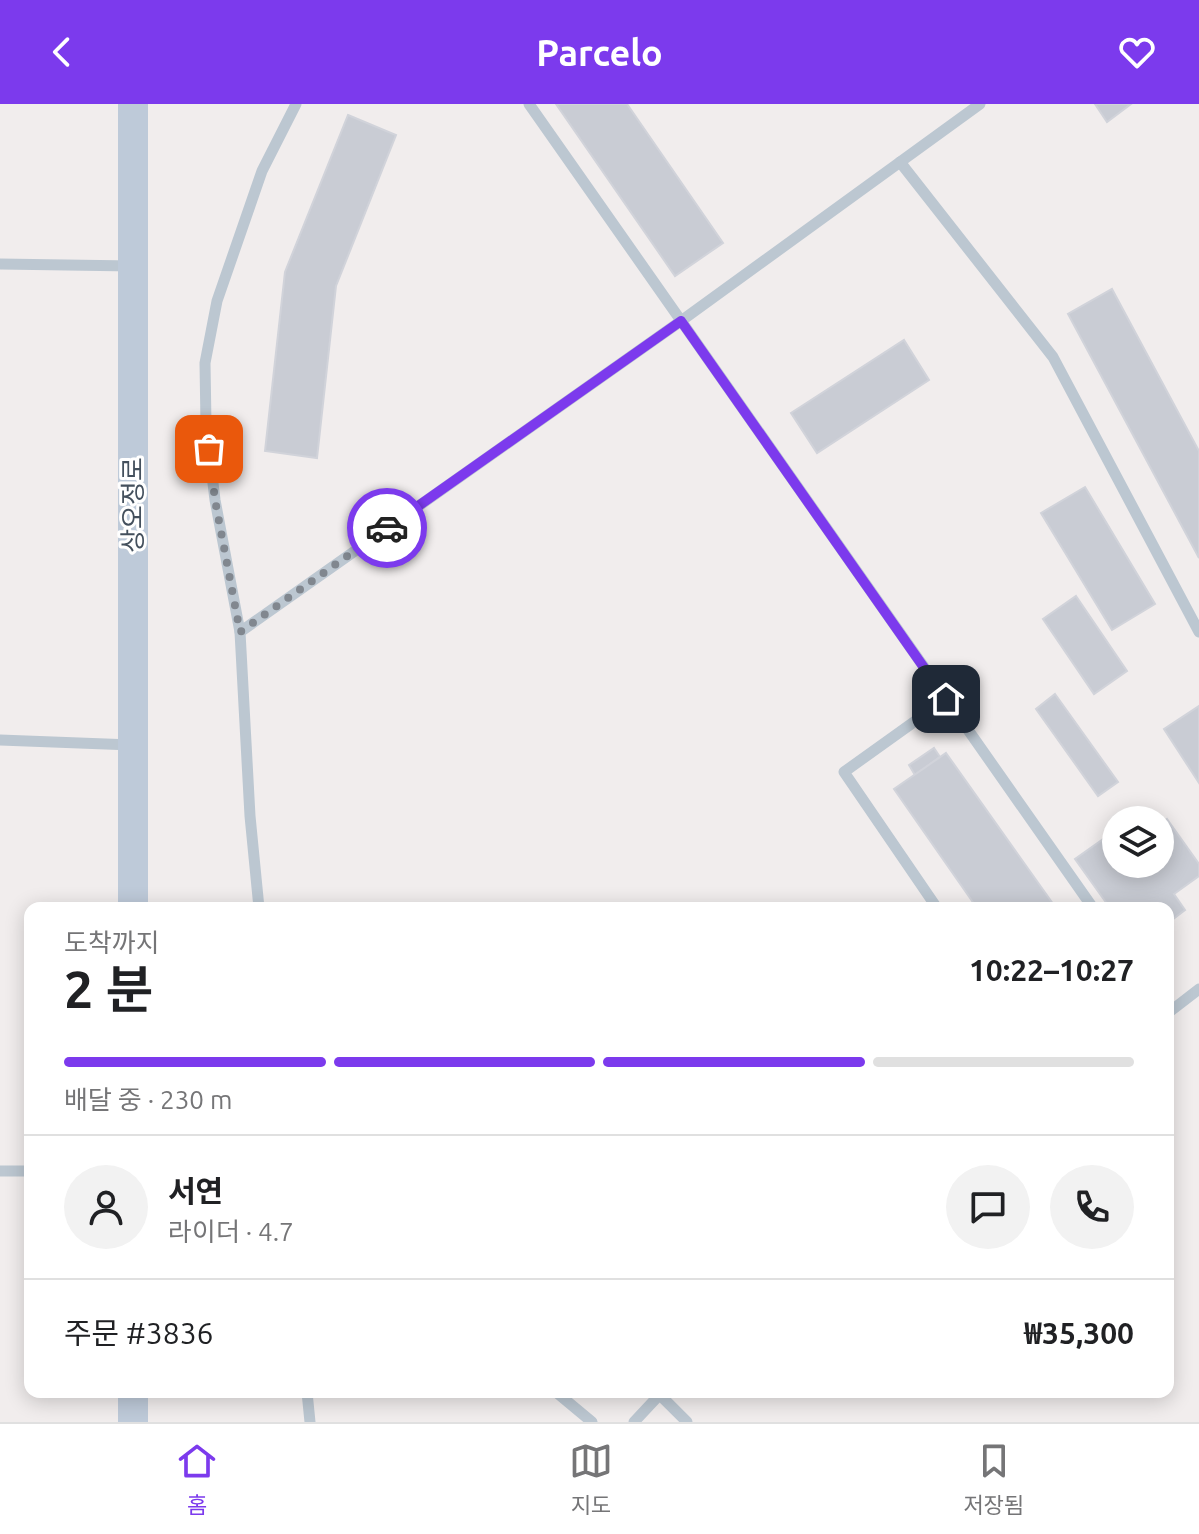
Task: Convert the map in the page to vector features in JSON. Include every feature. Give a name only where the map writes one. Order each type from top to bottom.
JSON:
[{"type":"street","name":"상오정로","points":[[133,104],[133,902]]},
{"type":"street","points":[[133,1398],[133,1422]]},
{"type":"lane","points":[[258,902],[250,816],[240,632],[213,485],[206,424],[205,363],[217,301],[262,171],[296,104]]},
{"type":"lane","points":[[529,104],[1089,902]]},
{"type":"lane","points":[[240,632],[681,321],[980,104]]},
{"type":"lane","points":[[900,162],[1053,357],[1199,632]]},
{"type":"lane","points":[[0,264],[134,266]]},
{"type":"lane","points":[[933,902],[844,772],[946,699]]},
{"type":"lane","points":[[0,740],[133,745]]},
{"type":"lane","points":[[1174,1008],[1199,989]]},
{"type":"lane","points":[[0,1171],[24,1171]]},
{"type":"lane","points":[[308,1398],[310,1422]]},
{"type":"lane","points":[[563,1398],[592,1422]]},
{"type":"lane","points":[[634,1422],[656,1398]]},
{"type":"lane","points":[[665,1398],[687,1422]]},
{"type":"building","points":[[556,104],[627,104],[723,243],[675,276]]},
{"type":"building","points":[[1095,104],[1131,104],[1107,122]]},
{"type":"building","points":[[348,115],[396,135],[336,286],[317,458],[265,451],[285,272]]},
{"type":"building","points":[[1112,289],[1199,451],[1199,558],[1068,314]]},
{"type":"building","points":[[904,340],[929,380],[817,453],[791,413]]},
{"type":"building","points":[[1085,487],[1155,604],[1112,630],[1041,513]]},
{"type":"building","points":[[1076,596],[1127,671],[1094,694],[1043,619]]},
{"type":"building","points":[[1055,694],[1118,782],[1098,796],[1036,709]]},
{"type":"building","points":[[1199,706],[1199,783],[1164,729]]},
{"type":"building","points":[[934,748],[940,757],[915,775],[909,765]]},
{"type":"building","points":[[946,753],[1052,902],[973,902],[894,789]]},
{"type":"building","points":[[1174,829],[1199,864],[1199,876],[1174,894],[1185,910],[1174,918],[1174,902],[1106,902],[1075,859],[1102,840],[1102,878],[1174,878]]},
{"type":"way so far","points":[[209,449],[215,500],[240,632],[387,528]]},
{"type":"route","points":[[387,528],[681,321],[946,699]]}]
